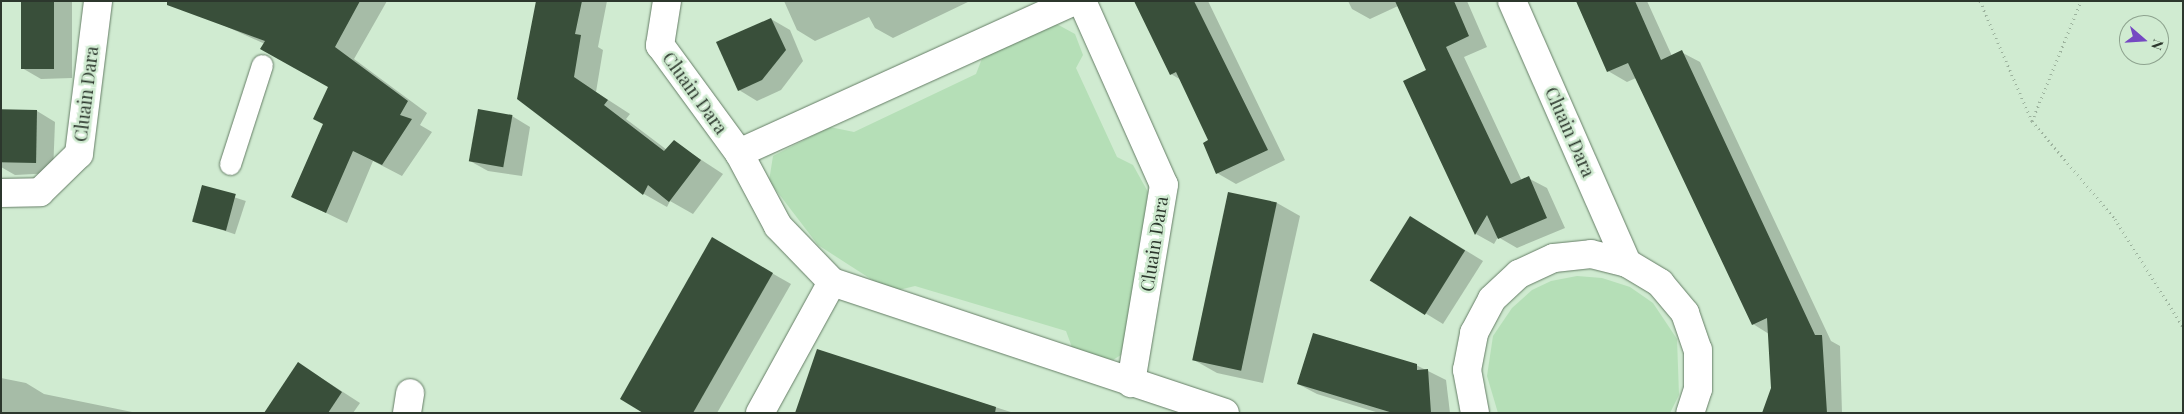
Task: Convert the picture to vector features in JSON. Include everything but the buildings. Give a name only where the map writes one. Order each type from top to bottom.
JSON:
[{"type":"street","name":"Cluain Dara","points":[[1,193],[40,192],[79,154],[98,1]]},
{"type":"street","name":"Cluain Dara","points":[[667,1],[660,45],[739,153],[778,226],[832,282],[1225,413]]},
{"type":"street","name":"Cluain Dara","points":[[739,153],[1074,1]]},
{"type":"street","name":"Cluain Dara","points":[[1082,1],[1164,185],[1132,383]]},
{"type":"street","name":"Cluain Dara","points":[[1512,1],[1627,263]]},
{"type":"street","points":[[1475,413],[1468,370],[1474,333],[1492,299],[1519,274],[1554,258],[1591,254],[1627,263],[1660,283],[1685,313],[1698,350],[1698,389],[1690,413]]},
{"type":"street","points":[[760,413],[832,282]]},
{"type":"lane","points":[[230,164],[262,65]]},
{"type":"path","points":[[1980,1],[2032,121],[2115,219],[2183,327]]},
{"type":"path","points":[[2032,121],[2081,1]]},
{"type":"green space","points":[[1053,22],[1075,34],[1083,55],[1076,68],[1117,157],[1133,165],[1148,192],[1127,351],[1113,360],[1073,350],[1066,331],[915,286],[891,292],[818,245],[769,181],[773,156],[830,127],[854,132],[976,74],[983,56]]},
{"type":"green space","points":[[1577,276],[1602,278],[1630,287],[1653,303],[1677,339],[1679,395],[1670,413],[1498,413],[1487,376],[1493,336],[1512,308],[1532,290],[1551,281]]}]
